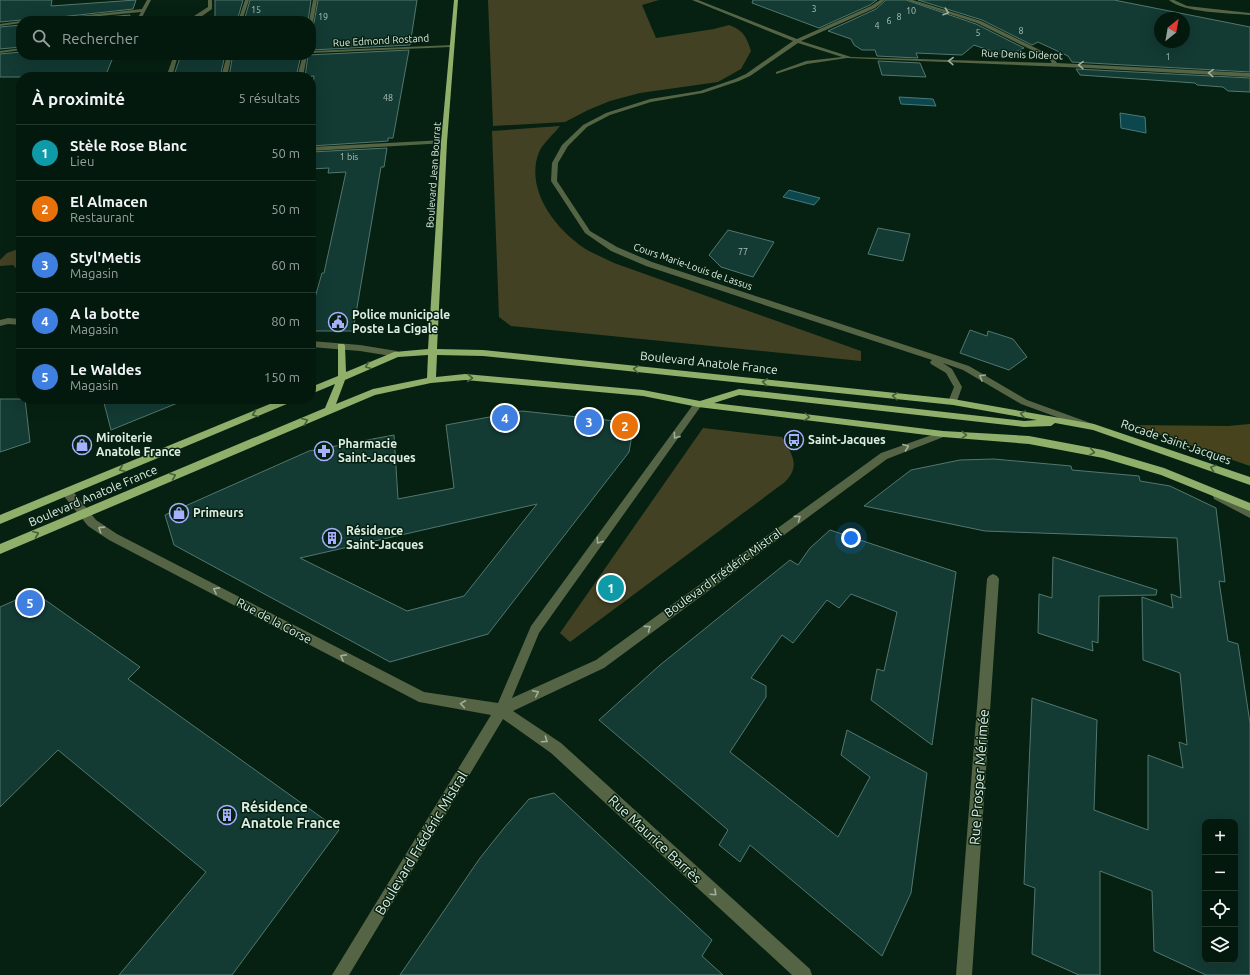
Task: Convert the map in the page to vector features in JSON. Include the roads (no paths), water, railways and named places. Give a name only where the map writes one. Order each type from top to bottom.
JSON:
[{"type":"main road","name":"Boulevard Jean Bourrat","points":[[431,380],[444,142],[456,0]]},
{"type":"main road","points":[[329,411],[342,377],[341,346]]},
{"type":"main road","name":"Boulevard Anatole France","points":[[316,389],[397,354],[433,352],[483,353],[953,402],[1094,427]]},
{"type":"main road","name":"Boulevard Anatole France","points":[[0,550],[373,392],[431,380],[465,377],[635,392],[698,404],[943,434],[1029,440],[1103,454],[1164,472],[1209,492]]},
{"type":"main road","name":"Boulevard Anatole France","points":[[698,404],[739,392],[1024,424],[1076,423]]},
{"type":"main road","name":"Boulevard Anatole France","points":[[0,520],[279,404]]},
{"type":"main road","name":"Rocade Saint-Jacques","points":[[1094,427],[1250,481]]},
{"type":"main road","points":[[1209,492],[1250,507]]},
{"type":"street","points":[[141,16],[149,0]]},
{"type":"street","points":[[198,16],[210,8],[210,0]]},
{"type":"street","points":[[242,16],[247,0]]},
{"type":"street","points":[[312,16],[315,0]]},
{"type":"street","points":[[694,0],[797,41]]},
{"type":"street","name":"Cours Marie-Louis de Lassus","points":[[883,0],[873,7],[797,41],[748,75],[737,80],[701,92],[650,101],[628,107],[590,122],[565,145],[555,163],[554,181],[587,232],[614,249],[649,264],[966,368],[1024,402],[1094,427]]},
{"type":"street","points":[[909,0],[979,22],[1050,57],[1055,64]]},
{"type":"street","points":[[1170,0],[1187,7],[1250,14]]},
{"type":"street","points":[[85,16],[144,10]]},
{"type":"street","points":[[0,25],[16,23]]},
{"type":"street","name":"Rue Denis Diderot","points":[[797,41],[850,58],[1055,64],[1250,75]]},
{"type":"street","name":"Rue Edmond Rostand","points":[[316,52],[451,46]]},
{"type":"street","points":[[0,52],[16,50]]},
{"type":"street","points":[[778,73],[806,63],[850,58]]},
{"type":"street","points":[[171,72],[174,60]]},
{"type":"street","points":[[225,72],[228,60]]},
{"type":"street","points":[[301,72],[304,60]]},
{"type":"street","points":[[316,149],[444,142]]},
{"type":"street","points":[[0,323],[8,321],[16,322]]},
{"type":"street","points":[[316,344],[341,346],[397,354]]},
{"type":"street","name":"Cours Marie-Louis de Lassus","points":[[922,354],[949,371],[958,387],[953,402]]},
{"type":"street","name":"Boulevard Frédéric Mistral","points":[[340,975],[501,710],[535,630],[698,404]]},
{"type":"street","name":"Boulevard Frédéric Mistral","points":[[501,710],[600,664],[884,456],[943,434]]},
{"type":"street","name":"Rue de la Corse","points":[[67,492],[92,523],[113,537],[423,698],[501,710]]},
{"type":"street","points":[[1209,492],[1250,514]]},
{"type":"street","name":"Rue Prosper Mérimée","points":[[964,975],[994,579]]},
{"type":"street","name":"Rue Maurice Barrès","points":[[501,710],[556,748],[804,975]]},
{"type":"water","points":[[899,97],[933,99],[936,106],[901,104]]},
{"type":"water","points":[[1120,113],[1145,117],[1146,133],[1121,128]]},
{"type":"water","points":[[789,190],[820,198],[814,205],[783,197]]},
{"type":"place","name":"Police municipale Poste La Cigale","points":[[338,322]]},
{"type":"place","name":"A la botte","points":[[505,418]]},
{"type":"place","name":"Styl'Metis","points":[[589,422]]},
{"type":"place","name":"El Almacen","points":[[625,426]]},
{"type":"place","name":"Saint-Jacques","points":[[794,440]]},
{"type":"place","name":"Miroiterie Anatole France","points":[[82,445]]},
{"type":"place","name":"Pharmacie Saint-Jacques","points":[[324,451]]},
{"type":"place","name":"Primeurs","points":[[179,513]]},
{"type":"place","name":"Résidence Saint-Jacques","points":[[332,538]]},
{"type":"place","name":"Stèle Rose Blanc","points":[[611,588]]},
{"type":"place","name":"Le Waldes","points":[[30,603]]},
{"type":"place","name":"Résidence Anatole France","points":[[227,815]]}]
